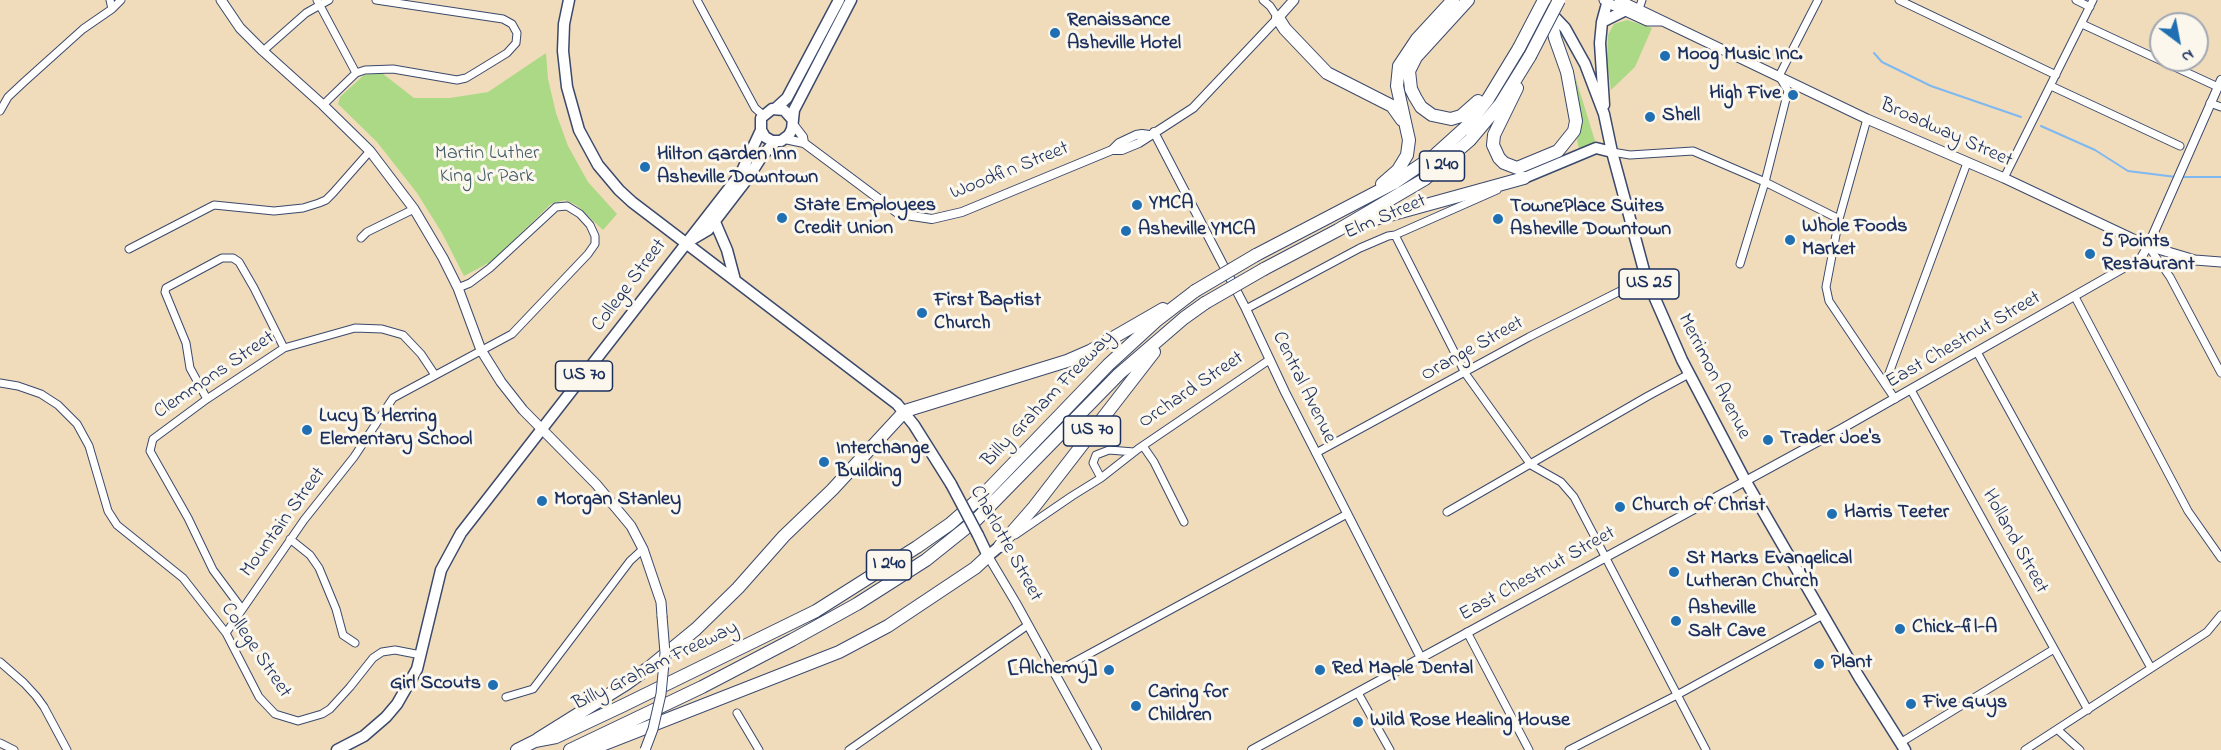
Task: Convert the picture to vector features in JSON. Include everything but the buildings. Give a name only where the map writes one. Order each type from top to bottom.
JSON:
[{"type":"highway","points":[[1468,0],[1416,57],[1409,71],[1411,89],[1421,107],[1432,116],[1440,118],[1461,116],[1472,108],[1509,66]]},
{"type":"highway","name":"Billy Graham Freeway","points":[[570,750],[702,687],[792,640],[857,604],[926,560],[976,520],[1119,374],[1185,318],[1205,303],[1425,179],[1451,159],[1485,122],[1520,74],[1559,0]]},
{"type":"highway","points":[[1366,197],[1398,170],[1407,155],[1409,140],[1397,86],[1399,66],[1418,39],[1453,1]]},
{"type":"highway","points":[[1520,74],[1516,94],[1494,135],[1493,145],[1504,163],[1517,168],[1558,151],[1567,143],[1574,131],[1576,121],[1567,72],[1546,5]]},
{"type":"highway","name":"Billy Graham Freeway","points":[[517,750],[535,741],[556,737],[594,720],[816,610],[950,524],[982,496],[1108,365],[1183,299],[1257,255],[1413,172],[1443,148],[1466,127],[1488,99],[1546,5]]},
{"type":"highway","points":[[1278,18],[1285,29],[1328,73],[1392,106],[1405,125]]},
{"type":"highway","points":[[1338,230],[1524,178]]},
{"type":"highway","points":[[535,741],[651,666],[717,609],[784,536],[832,490],[904,411],[1067,361],[1090,351],[1183,299]]},
{"type":"highway","name":"US 70","points":[[1000,546],[1035,507],[1129,382],[1185,318]]},
{"type":"highway","points":[[589,750],[839,652],[888,626],[975,568],[988,556]]},
{"type":"main road","points":[[221,0],[240,28],[370,151],[414,209],[443,258],[458,288],[482,350],[501,382],[523,410],[618,508],[631,526],[643,549],[661,602],[665,652],[658,712],[645,750]]},
{"type":"main road","name":"Charlotte Street","points":[[569,0],[564,24],[563,51],[567,87],[579,130],[597,165],[619,190],[847,364],[904,411],[951,484],[988,556]]},
{"type":"main road","points":[[839,0],[824,39],[794,110],[792,129],[781,140],[768,139],[761,130],[760,122],[764,115],[777,108],[787,98],[824,39],[851,0]]},
{"type":"main road","name":"Woodfin Street","points":[[1278,18],[1294,0]]},
{"type":"main road","name":"Merrimon Avenue","points":[[1539,0],[1565,28],[1585,64],[1604,114],[1646,278],[1689,374],[1745,480],[1881,714],[1903,746]]},
{"type":"main road","points":[[1604,114],[1600,43],[1607,1]]},
{"type":"main road","name":"Broadway Street","points":[[1607,1],[1622,5],[1647,21],[1661,21]]},
{"type":"main road","name":"Broadway Street","points":[[1622,5],[1640,4],[1661,21],[1867,119],[2004,178],[2148,246],[2195,260],[2221,262]]},
{"type":"main road","points":[[1602,22],[1622,5]]},
{"type":"main road","points":[[777,108],[788,113],[792,121]]},
{"type":"main road","name":"College Street","points":[[337,750],[364,736],[386,717],[411,681],[422,655],[437,584],[451,550],[478,510],[741,173],[761,130]]},
{"type":"main road","name":"College Street","points":[[686,243],[708,230],[762,156],[781,140]]},
{"type":"main road","name":"Elm Street","points":[[1524,178],[1596,148],[1612,152]]},
{"type":"main road","points":[[715,222],[727,250],[735,280]]},
{"type":"main road","name":"Orchard Street","points":[[988,556],[1000,546]]},
{"type":"street","points":[[110,0],[111,9]]},
{"type":"street","points":[[0,111],[8,97],[24,82],[83,29],[121,0]]},
{"type":"street","points":[[263,51],[318,2],[329,0]]},
{"type":"street","points":[[323,105],[356,73],[365,70],[393,69],[457,80],[466,78],[507,53],[516,44],[517,33],[512,24],[503,19],[376,0]]},
{"type":"street","points":[[697,0],[754,108],[764,115]]},
{"type":"street","points":[[1263,0],[1278,18]]},
{"type":"street","points":[[1740,264],[1765,182],[1788,90],[1779,76],[1818,0]]},
{"type":"street","points":[[1902,0],[2056,75]]},
{"type":"street","points":[[2004,178],[2092,3],[2076,0]]},
{"type":"street","points":[[318,2],[356,73]]},
{"type":"street","name":"Woodfin Street","points":[[804,143],[899,214],[932,219],[955,214],[1112,150],[1119,143],[1136,135],[1152,134],[1177,120],[1193,108],[1278,18]]},
{"type":"street","points":[[2082,24],[2219,84]]},
{"type":"street","name":"East Chestnut Street","points":[[1252,750],[1895,399],[2141,258],[2157,228],[2219,84]]},
{"type":"street","points":[[2050,86],[2180,146]]},
{"type":"street","points":[[2210,103],[2221,107]]},
{"type":"street","points":[[1867,119],[1839,219],[1826,280],[1829,301],[1895,399]]},
{"type":"street","points":[[781,140],[804,143],[803,137],[792,121]]},
{"type":"street","name":"Central Avenue","points":[[1152,134],[1246,309],[1269,360],[1421,658]]},
{"type":"street","points":[[129,249],[214,205],[274,211],[317,204],[326,200],[370,151]]},
{"type":"street","points":[[1612,152],[1630,155],[1693,151],[1765,182],[1839,219]]},
{"type":"street","points":[[1885,384],[1967,163]]},
{"type":"street","name":"Elm Street","points":[[1246,309],[1360,248],[1524,178]]},
{"type":"street","name":"Mountain Street","points":[[226,633],[290,540],[354,457],[393,398],[512,334],[588,254],[595,244],[595,236],[590,225],[580,214],[567,206],[556,207],[490,268],[470,283],[458,288]]},
{"type":"street","points":[[361,238],[367,232],[414,209]]},
{"type":"street","points":[[1395,235],[1465,373],[1531,465],[1561,482],[1574,497],[1706,750]]},
{"type":"street","points":[[2148,246],[2170,277],[2221,373]]},
{"type":"street","points":[[207,399],[190,368],[186,342],[165,292],[166,288],[222,258],[233,258],[239,262],[284,348]]},
{"type":"street","name":"Orange Street","points":[[1316,453],[1529,337],[1646,278]]},
{"type":"street","points":[[2075,297],[2188,511],[2221,558]]},
{"type":"street","name":"Clemmons Street","points":[[242,609],[213,570],[188,518],[150,451],[153,439],[207,399],[284,348],[355,328],[382,329],[403,335],[412,343],[435,375]]},
{"type":"street","points":[[1977,352],[2151,668]]},
{"type":"street","name":"Orchard Street","points":[[1000,546],[1269,360]]},
{"type":"street","points":[[1447,512],[1689,374]]},
{"type":"street","name":"College Street","points":[[0,383],[41,394],[58,405],[76,424],[89,446],[108,512],[117,525],[183,578],[226,633],[265,705],[275,714],[298,721],[307,720],[330,709],[373,658],[382,652],[395,650],[422,655]]},
{"type":"street","name":"Holland Street","points":[[1911,390],[2088,710]]},
{"type":"street","points":[[1143,446],[1154,462],[1184,522]]},
{"type":"street","points":[[1101,478],[1094,463],[1096,456],[1109,450],[1134,452]]},
{"type":"street","points":[[1054,673],[1347,514]]},
{"type":"street","points":[[290,540],[310,555],[319,568],[336,609],[343,635],[355,643]]},
{"type":"street","points":[[506,697],[533,689],[630,561],[643,549]]},
{"type":"street","name":"Charlotte Street","points":[[988,556],[1097,750]]},
{"type":"street","points":[[1569,750],[1677,695],[1823,615]]},
{"type":"street","points":[[2025,750],[2206,632],[2221,615]]},
{"type":"street","points":[[849,750],[1028,625]]},
{"type":"street","points":[[1467,632],[1529,750]]},
{"type":"street","points":[[1903,746],[2054,649]]},
{"type":"street","points":[[0,662],[36,696],[66,750]]},
{"type":"street","points":[[1358,693],[1390,750]]},
{"type":"street","points":[[737,712],[759,750]]},
{"type":"street","points":[[2058,730],[2080,750]]},
{"type":"street","points":[[0,743],[14,750]]},
{"type":"green space","points":[[1627,20],[1652,28],[1635,67],[1611,90],[1607,61],[1608,35],[1614,24]]},
{"type":"green space","name":"Martin Luther King Jr Park","points":[[546,53],[548,79],[556,113],[568,146],[588,182],[617,214],[603,230],[576,205],[565,200],[551,204],[492,261],[464,276],[442,233],[417,193],[377,142],[338,104],[340,97],[364,75],[382,73],[414,98],[450,98],[488,92]]},
{"type":"green space","points":[[1575,76],[1596,144],[1579,150],[1577,139],[1582,119]]},
{"type":"waterway","points":[[1874,53],[1882,62],[1931,86],[2021,117]]},
{"type":"waterway","points":[[2041,126],[2095,150],[2128,171],[2176,177]]},
{"type":"waterway","points":[[2182,177],[2221,177]]},
{"type":"place","name":"Renaissance Asheville Hotel","points":[[1055,33]]},
{"type":"place","name":"Moog Music Inc.","points":[[1665,56]]},
{"type":"place","name":"High Five","points":[[1793,95]]},
{"type":"place","name":"Shell","points":[[1650,117]]},
{"type":"place","name":"Hilton Garden Inn Asheville Downtown","points":[[645,167]]},
{"type":"place","name":"YMCA","points":[[1137,205]]},
{"type":"place","name":"State Employees Credit Union","points":[[782,218]]},
{"type":"place","name":"TownePlace Suites Asheville Downtown","points":[[1498,219]]},
{"type":"place","name":"Asheville YMCA","points":[[1126,231]]},
{"type":"place","name":"Whole Foods Market","points":[[1790,240]]},
{"type":"place","name":"5 Points Restaurant","points":[[2090,254]]},
{"type":"place","name":"First Baptist Church","points":[[922,313]]},
{"type":"place","name":"Lucy B Herring Elementary School","points":[[307,430]]},
{"type":"place","name":"Trader Joe's","points":[[1768,440]]},
{"type":"place","name":"Interchange Building","points":[[824,462]]},
{"type":"place","name":"Morgan Stanley","points":[[542,501]]},
{"type":"place","name":"Church of Christ","points":[[1620,507]]},
{"type":"place","name":"Harris Teeter","points":[[1832,514]]},
{"type":"place","name":"St Marks Evangelical Lutheran Church","points":[[1674,572]]},
{"type":"place","name":"Asheville Salt Cave","points":[[1676,621]]},
{"type":"place","name":"Chick-fil-A","points":[[1900,629]]},
{"type":"place","name":"Plant","points":[[1819,664]]},
{"type":"place","name":"[Alchemy]","points":[[1109,670]]},
{"type":"place","name":"Red Maple Dental","points":[[1320,670]]},
{"type":"place","name":"Girl Scouts","points":[[493,685]]},
{"type":"place","name":"Five Guys","points":[[1911,704]]},
{"type":"place","name":"Caring for Children","points":[[1136,706]]},
{"type":"place","name":"Wild Rose Healing House","points":[[1358,722]]}]
